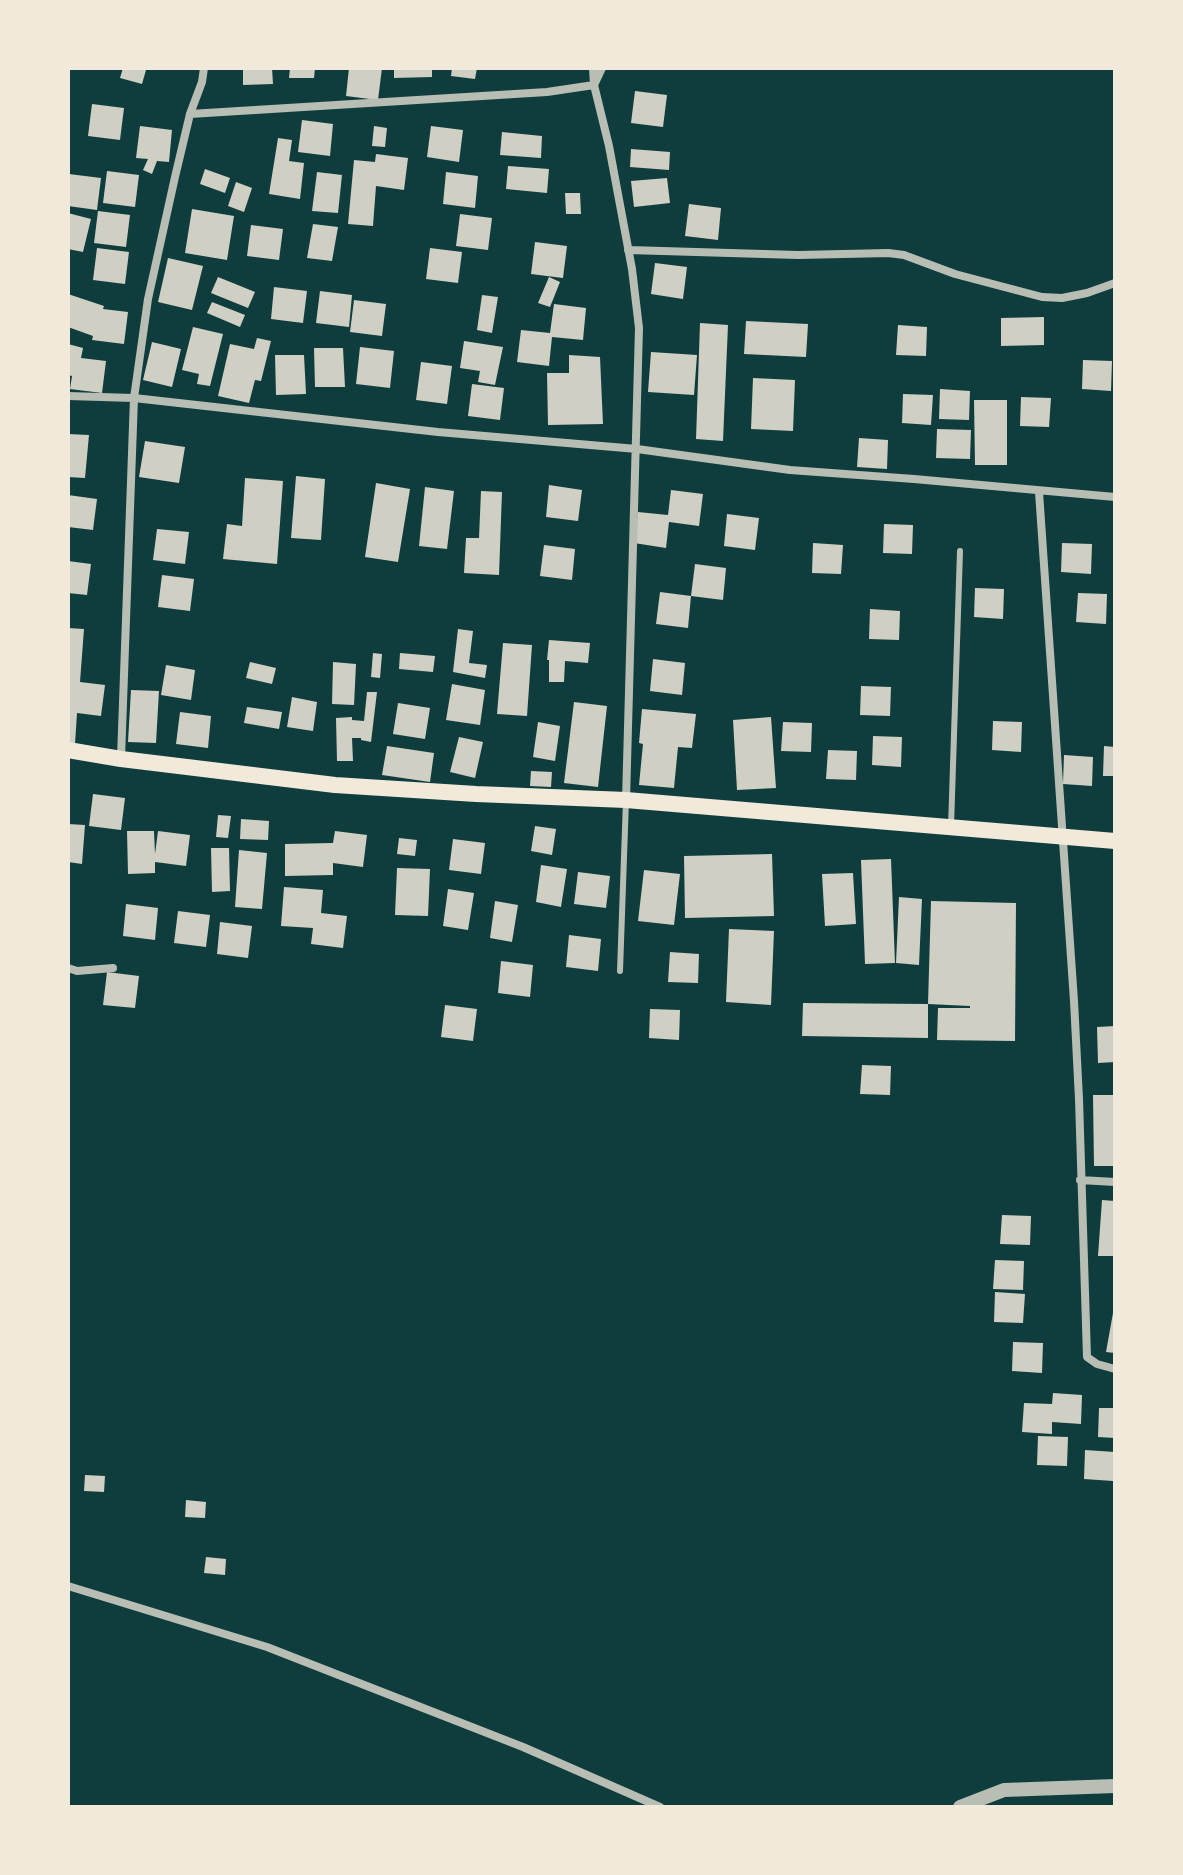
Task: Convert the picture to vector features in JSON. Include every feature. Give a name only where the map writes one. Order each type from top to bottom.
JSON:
[{"type":"main road","points":[[68,750],[335,785],[626,800],[1115,841]]},
{"type":"street","points":[[121,759],[134,398],[148,299],[190,114],[204,68]]},
{"type":"street","points":[[593,68],[628,250],[639,328],[626,800]]},
{"type":"street","points":[[594,85],[602,68]]},
{"type":"street","points":[[190,114],[547,92],[594,85]]},
{"type":"street","points":[[628,250],[798,255],[888,253],[904,255],[955,274],[1042,297],[1062,298],[1115,283]]},
{"type":"street","points":[[68,396],[134,398],[438,432],[637,449],[790,470],[1115,497]]},
{"type":"street","points":[[1039,492],[1075,1015],[1087,1357],[1097,1364],[1115,1369]]},
{"type":"street","points":[[68,968],[77,971],[113,968]]},
{"type":"street","points":[[1080,1180],[1115,1182]]},
{"type":"street","points":[[68,1586],[267,1647],[523,1747],[660,1807]]},
{"type":"street","points":[[960,1807],[1004,1790],[1115,1786]]},
{"type":"lane","points":[[951,827],[960,551]]},
{"type":"lane","points":[[620,971],[626,800]]},
{"type":"building","points":[[123,68],[146,70],[142,84],[120,78]]},
{"type":"building","points":[[243,68],[272,68],[273,84],[243,85]]},
{"type":"building","points":[[290,68],[315,68],[314,78],[289,78]]},
{"type":"building","points":[[349,68],[382,68],[378,100],[346,96]]},
{"type":"building","points":[[394,68],[432,68],[432,77],[394,78]]},
{"type":"building","points":[[452,68],[477,68],[475,79],[451,76]]},
{"type":"building","points":[[635,91],[667,95],[663,127],[631,123]]},
{"type":"building","points":[[92,104],[124,108],[120,140],[88,136]]},
{"type":"building","points":[[302,120],[333,124],[330,156],[298,152]]},
{"type":"building","points":[[140,126],[172,130],[169,162],[157,161],[152,174],[143,170],[148,159],[136,158]]},
{"type":"building","points":[[374,126],[387,128],[385,147],[372,146]]},
{"type":"building","points":[[431,126],[463,130],[459,162],[427,157]]},
{"type":"building","points":[[502,132],[542,136],[541,158],[500,155]]},
{"type":"building","points":[[278,138],[292,140],[289,161],[304,163],[300,199],[269,194]]},
{"type":"building","points":[[631,149],[670,152],[669,170],[630,167]]},
{"type":"building","points":[[376,154],[408,158],[404,190],[376,186],[373,226],[348,224],[354,160],[375,162]]},
{"type":"building","points":[[508,166],[549,169],[547,193],[506,189]]},
{"type":"building","points":[[205,169],[230,178],[225,193],[200,184]]},
{"type":"building","points":[[107,171],[139,175],[135,207],[103,203]]},
{"type":"building","points":[[317,172],[342,175],[338,213],[312,211]]},
{"type":"building","points":[[446,172],[478,176],[475,208],[443,204]]},
{"type":"building","points":[[69,174],[101,178],[97,210],[68,206]]},
{"type":"building","points":[[667,178],[670,203],[634,207],[631,181]]},
{"type":"building","points":[[236,182],[252,188],[244,212],[228,206]]},
{"type":"building","points":[[565,193],[580,193],[581,214],[566,214]]},
{"type":"building","points":[[689,204],[721,208],[718,240],[685,236]]},
{"type":"building","points":[[192,209],[234,216],[227,260],[185,253]]},
{"type":"building","points":[[98,211],[130,215],[126,247],[94,243]]},
{"type":"building","points":[[68,213],[91,219],[83,252],[68,249]]},
{"type":"building","points":[[460,214],[492,218],[488,250],[456,246]]},
{"type":"building","points":[[313,224],[338,227],[332,261],[307,258]]},
{"type":"building","points":[[251,225],[283,229],[279,260],[247,256]]},
{"type":"building","points":[[535,242],[567,246],[563,278],[531,274]]},
{"type":"building","points":[[97,248],[129,252],[125,284],[93,280]]},
{"type":"building","points":[[430,248],[462,252],[458,283],[426,279]]},
{"type":"building","points":[[168,258],[203,266],[192,310],[158,302]]},
{"type":"building","points":[[655,263],[687,267],[683,299],[651,294]]},
{"type":"building","points":[[218,277],[255,292],[248,308],[211,293]]},
{"type":"building","points":[[549,277],[560,282],[550,307],[538,303]]},
{"type":"building","points":[[274,287],[307,291],[303,323],[271,319]]},
{"type":"building","points":[[320,291],[352,295],[349,327],[316,323]]},
{"type":"building","points":[[68,294],[104,306],[103,309],[128,312],[124,344],[92,340],[93,336],[68,327]]},
{"type":"building","points":[[482,295],[498,297],[492,333],[477,330]]},
{"type":"building","points":[[354,300],[386,304],[382,336],[350,332]]},
{"type":"building","points":[[212,302],[245,315],[240,327],[207,313]]},
{"type":"building","points":[[554,304],[586,308],[583,340],[552,337],[549,366],[517,362],[521,330],[550,333]]},
{"type":"building","points":[[1044,317],[1044,345],[1001,346],[1001,318]]},
{"type":"building","points":[[746,321],[808,324],[806,357],[744,354]]},
{"type":"building","points":[[700,323],[728,325],[723,441],[696,439]]},
{"type":"building","points":[[898,325],[927,327],[926,356],[896,355]]},
{"type":"building","points":[[193,327],[223,334],[210,386],[197,384],[199,374],[182,370]]},
{"type":"building","points":[[257,338],[271,341],[261,381],[255,380],[249,403],[218,396],[230,344],[254,349]]},
{"type":"building","points":[[464,341],[503,347],[495,385],[478,382],[480,371],[460,368]]},
{"type":"building","points":[[152,342],[181,349],[172,387],[143,380]]},
{"type":"building","points":[[68,344],[83,348],[81,358],[106,361],[102,393],[70,389],[72,376],[68,375]]},
{"type":"building","points":[[360,347],[394,351],[390,388],[356,384]]},
{"type":"building","points":[[314,348],[343,348],[345,387],[315,387]]},
{"type":"building","points":[[651,352],[697,355],[694,395],[648,392]]},
{"type":"building","points":[[275,355],[304,355],[306,394],[276,395]]},
{"type":"building","points":[[569,355],[600,357],[603,424],[548,425],[547,373],[569,373]]},
{"type":"building","points":[[1083,360],[1112,361],[1111,391],[1082,389]]},
{"type":"building","points":[[421,362],[452,366],[447,404],[416,400]]},
{"type":"building","points":[[753,378],[795,380],[793,431],[751,429]]},
{"type":"building","points":[[472,384],[504,388],[500,420],[468,416]]},
{"type":"building","points":[[940,389],[970,391],[969,420],[939,419]]},
{"type":"building","points":[[903,394],[933,395],[931,425],[902,423]]},
{"type":"building","points":[[1021,397],[1051,398],[1049,427],[1020,426]]},
{"type":"building","points":[[974,400],[1007,400],[1007,465],[975,465]]},
{"type":"building","points":[[937,429],[971,430],[970,459],[936,458]]},
{"type":"building","points":[[68,434],[89,435],[85,478],[68,477]]},
{"type":"building","points":[[859,438],[888,440],[887,469],[857,467]]},
{"type":"building","points":[[145,441],[185,447],[179,483],[139,477]]},
{"type":"building","points":[[296,476],[325,479],[321,540],[291,538]]},
{"type":"building","points":[[245,478],[283,481],[277,564],[223,559],[227,524],[242,526]]},
{"type":"building","points":[[376,483],[410,489],[398,562],[365,557]]},
{"type":"building","points":[[549,485],[582,490],[578,521],[546,517]]},
{"type":"building","points":[[425,487],[454,491],[447,549],[419,546]]},
{"type":"building","points":[[671,490],[703,494],[699,526],[669,522],[666,548],[634,543],[638,512],[668,515]]},
{"type":"building","points":[[481,491],[502,492],[499,575],[464,573],[466,538],[479,538]]},
{"type":"building","points":[[68,495],[97,499],[93,530],[68,527]]},
{"type":"building","points":[[727,514],[759,518],[755,550],[724,546]]},
{"type":"building","points":[[884,524],[913,525],[912,554],[883,553]]},
{"type":"building","points":[[157,529],[189,532],[185,564],[153,560]]},
{"type":"building","points":[[813,543],[843,545],[841,574],[812,573]]},
{"type":"building","points":[[1062,543],[1092,544],[1091,574],[1061,572]]},
{"type":"building","points":[[544,545],[575,549],[572,580],[540,576]]},
{"type":"building","points":[[68,561],[91,564],[87,595],[68,593]]},
{"type":"building","points":[[695,564],[726,568],[723,600],[691,596]]},
{"type":"building","points":[[162,575],[194,579],[190,611],[158,607]]},
{"type":"building","points":[[975,588],[1004,589],[1003,619],[974,617]]},
{"type":"building","points":[[660,592],[691,596],[688,628],[656,624]]},
{"type":"building","points":[[1078,593],[1107,594],[1106,624],[1076,622]]},
{"type":"building","points":[[870,609],[900,611],[899,640],[869,639]]},
{"type":"building","points":[[68,628],[84,629],[80,682],[105,685],[101,716],[77,713],[75,744],[68,744]]},
{"type":"building","points":[[458,629],[473,631],[469,663],[487,665],[485,678],[453,672]]},
{"type":"building","points":[[549,640],[590,643],[588,663],[565,661],[564,682],[549,682]]},
{"type":"building","points":[[503,643],[532,645],[527,716],[497,714]]},
{"type":"building","points":[[373,653],[382,654],[380,678],[371,677]]},
{"type":"building","points":[[400,653],[435,656],[433,672],[399,669]]},
{"type":"building","points":[[653,659],[685,663],[682,695],[650,691]]},
{"type":"building","points":[[250,662],[276,668],[272,684],[246,678]]},
{"type":"building","points":[[333,662],[356,664],[354,705],[332,704]]},
{"type":"building","points":[[166,665],[195,670],[191,700],[161,695]]},
{"type":"building","points":[[452,684],[485,690],[480,725],[446,720]]},
{"type":"building","points":[[861,686],[891,687],[890,716],[860,715]]},
{"type":"building","points":[[131,690],[159,691],[156,743],[128,742]]},
{"type":"building","points":[[367,692],[377,692],[371,742],[352,738],[353,761],[337,761],[336,718],[352,717],[352,720],[364,721]]},
{"type":"building","points":[[292,697],[317,702],[313,731],[287,727]]},
{"type":"building","points":[[574,702],[607,706],[598,787],[564,783]]},
{"type":"building","points":[[398,703],[430,708],[425,739],[393,734]]},
{"type":"building","points":[[247,707],[282,712],[279,729],[244,723]]},
{"type":"building","points":[[642,709],[696,714],[692,748],[678,747],[674,788],[639,785]]},
{"type":"building","points":[[180,712],[211,716],[208,748],[176,744]]},
{"type":"building","points":[[771,717],[776,788],[737,790],[733,720]]},
{"type":"building","points":[[993,721],[1022,722],[1021,752],[992,750]]},
{"type":"building","points":[[538,722],[560,726],[555,761],[533,757]]},
{"type":"building","points":[[783,722],[812,723],[811,752],[781,751]]},
{"type":"building","points":[[873,736],[902,737],[901,767],[872,765]]},
{"type":"building","points":[[459,737],[483,742],[475,778],[450,772]]},
{"type":"building","points":[[387,746],[434,753],[430,782],[382,775]]},
{"type":"building","points":[[1104,746],[1115,747],[1115,776],[1103,776]]},
{"type":"building","points":[[828,750],[857,751],[856,780],[826,779]]},
{"type":"building","points":[[1064,755],[1093,757],[1092,786],[1063,784]]},
{"type":"building","points":[[531,771],[552,772],[551,787],[530,786]]},
{"type":"building","points":[[93,794],[125,798],[121,830],[89,826]]},
{"type":"building","points":[[218,815],[231,816],[228,838],[216,837]]},
{"type":"building","points":[[241,819],[269,821],[268,840],[240,839]]},
{"type":"building","points":[[68,824],[85,825],[82,864],[68,862]]},
{"type":"building","points":[[535,826],[556,829],[552,855],[531,851]]},
{"type":"building","points":[[127,831],[154,831],[155,854],[158,831],[190,835],[186,866],[155,862],[155,873],[128,874]]},
{"type":"building","points":[[335,831],[367,835],[363,867],[333,863],[333,875],[285,876],[285,844],[333,843]]},
{"type":"building","points":[[399,838],[417,840],[415,856],[397,854]]},
{"type":"building","points":[[453,839],[485,843],[481,874],[449,870]]},
{"type":"building","points":[[211,848],[229,848],[230,891],[212,892]]},
{"type":"building","points":[[239,850],[267,853],[262,909],[235,907]]},
{"type":"building","points":[[772,854],[774,916],[685,918],[684,856]]},
{"type":"building","points":[[891,859],[895,963],[865,964],[861,860]]},
{"type":"building","points":[[541,865],[567,869],[561,907],[536,902]]},
{"type":"building","points":[[397,868],[430,869],[428,916],[395,915]]},
{"type":"building","points":[[644,870],[680,874],[674,925],[638,921]]},
{"type":"building","points":[[578,872],[610,876],[606,908],[574,904]]},
{"type":"building","points":[[853,873],[856,924],[825,926],[822,874]]},
{"type":"building","points":[[284,887],[323,890],[321,913],[347,916],[343,948],[311,944],[313,928],[281,926]]},
{"type":"building","points":[[448,889],[474,893],[468,930],[443,926]]},
{"type":"building","points":[[899,897],[922,899],[919,965],[896,963]]},
{"type":"building","points":[[495,901],[518,905],[512,942],[490,938]]},
{"type":"building","points":[[931,901],[1016,903],[1015,1041],[937,1040],[938,1008],[970,1006],[928,1004]]},
{"type":"building","points":[[126,904],[158,908],[155,940],[123,936]]},
{"type":"building","points":[[178,911],[210,915],[206,947],[174,943]]},
{"type":"building","points":[[220,922],[252,926],[248,958],[217,954]]},
{"type":"building","points":[[729,929],[774,931],[771,1005],[726,1002]]},
{"type":"building","points":[[569,935],[601,939],[598,971],[566,967]]},
{"type":"building","points":[[670,952],[699,954],[698,983],[668,982]]},
{"type":"building","points":[[501,961],[533,965],[530,997],[498,993]]},
{"type":"building","points":[[107,972],[139,976],[135,1008],[103,1005]]},
{"type":"building","points":[[803,1003],[928,1004],[928,1038],[802,1036]]},
{"type":"building","points":[[445,1005],[477,1009],[473,1041],[441,1037]]},
{"type":"building","points":[[650,1009],[680,1010],[679,1040],[649,1038]]},
{"type":"building","points":[[1115,1026],[1115,1062],[1098,1063],[1097,1027]]},
{"type":"building","points":[[862,1065],[891,1066],[890,1095],[860,1094]]},
{"type":"building","points":[[1093,1095],[1115,1095],[1115,1166],[1094,1166]]},
{"type":"building","points":[[1102,1200],[1115,1201],[1115,1256],[1098,1256]]},
{"type":"building","points":[[1002,1215],[1031,1216],[1030,1245],[1000,1244]]},
{"type":"building","points":[[995,1260],[1024,1261],[1023,1290],[993,1289]]},
{"type":"building","points":[[995,1292],[1025,1294],[1023,1323],[994,1322]]},
{"type":"building","points":[[1115,1313],[1115,1353],[1106,1352]]},
{"type":"building","points":[[1013,1342],[1043,1343],[1042,1373],[1012,1371]]},
{"type":"building","points":[[1053,1393],[1082,1395],[1081,1424],[1052,1422],[1052,1434],[1022,1432],[1024,1403],[1052,1404]]},
{"type":"building","points":[[1099,1408],[1115,1408],[1115,1438],[1098,1437]]},
{"type":"building","points":[[1038,1436],[1068,1437],[1067,1466],[1037,1465]]},
{"type":"building","points":[[1085,1450],[1115,1452],[1113,1481],[1084,1479]]},
{"type":"building","points":[[85,1475],[105,1476],[104,1492],[84,1491]]},
{"type":"building","points":[[186,1500],[206,1502],[205,1518],[185,1517]]},
{"type":"building","points":[[206,1557],[226,1559],[225,1575],[204,1573]]}]
